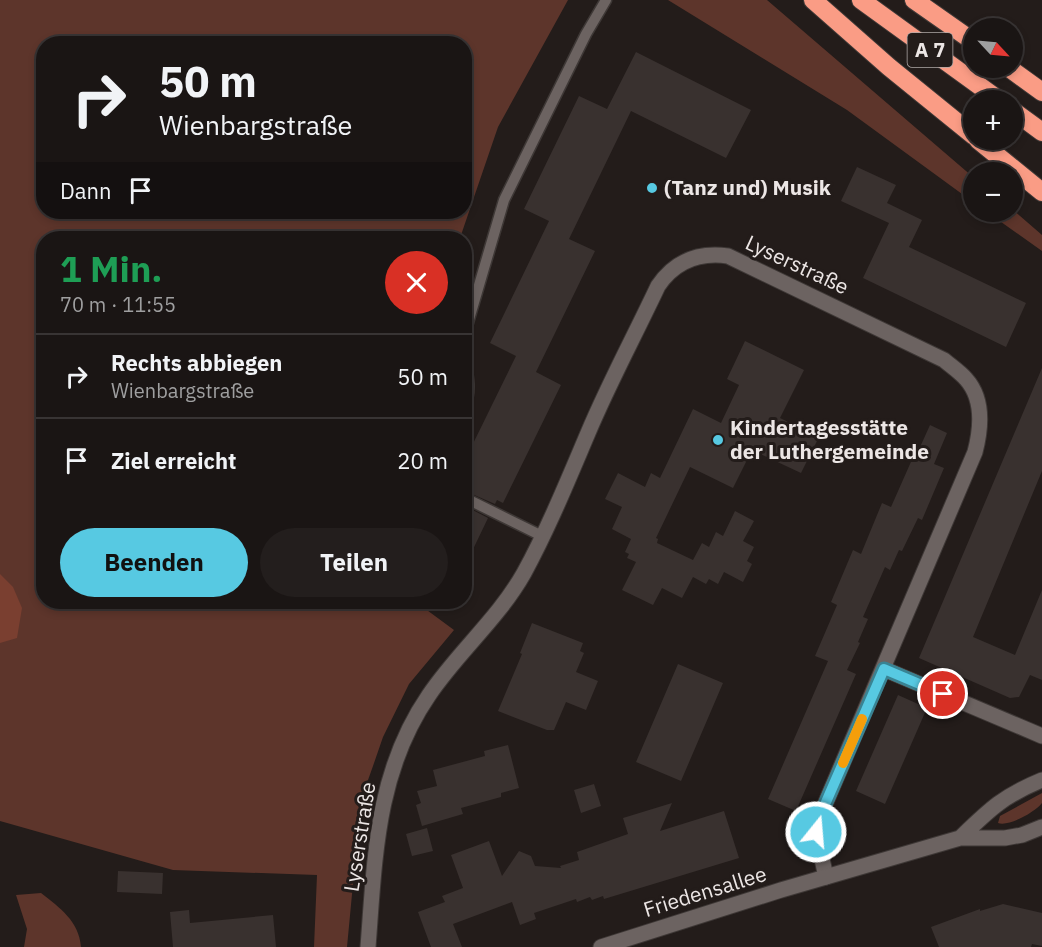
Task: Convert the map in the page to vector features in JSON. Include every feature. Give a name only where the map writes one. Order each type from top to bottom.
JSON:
[{"type":"highway","points":[[813,0],[889,67],[963,127]]},
{"type":"highway","name":"A 7","points":[[861,0],[985,90]]},
{"type":"highway","name":"A 7","points":[[914,0],[963,34]]},
{"type":"highway","points":[[1023,78],[1042,92]]},
{"type":"highway","points":[[1023,118],[1042,132]]},
{"type":"highway","points":[[990,150],[1042,192]]},
{"type":"street","name":"Lyserstraße","points":[[368,947],[376,839],[384,796],[406,736],[430,694],[502,607],[523,574],[658,286],[675,267],[694,257],[728,256],[944,360],[967,380],[978,401],[980,435],[975,452],[819,820],[816,832],[826,877]]},
{"type":"street","points":[[884,669],[1042,736]]},
{"type":"street","name":"Friedensallee","points":[[960,838],[994,805],[1016,790],[1042,780]]},
{"type":"street","name":"Friedensallee","points":[[601,947],[625,943],[826,877],[960,838],[1005,838],[1022,835],[1042,827]]},
{"type":"lane","points":[[472,309],[504,200],[586,34],[606,0]]},
{"type":"lane","points":[[472,501],[542,536]]},
{"type":"shaded area","points":[[0,0],[568,0],[498,127],[472,203],[472,36],[36,36],[36,219],[467,219],[462,231],[36,231],[36,609],[426,609],[454,630],[409,684],[383,737],[363,794],[347,947],[314,947],[317,875],[173,870],[0,821]]},
{"type":"shaded area","points":[[668,0],[767,0],[963,168],[963,195],[847,110]]},
{"type":"shaded area","points":[[1023,219],[1042,235],[1042,251],[1001,222],[1023,222]]},
{"type":"shaded area","points":[[0,574],[13,587],[22,608],[17,638],[0,643]]},
{"type":"shaded area","points":[[1042,793],[1042,803],[1034,810],[1015,821],[998,823],[1000,816]]},
{"type":"shaded area","points":[[41,893],[72,922],[77,930],[81,947],[24,947],[27,929],[16,895]]},
{"type":"building","points":[[636,52],[751,110],[726,158],[631,111],[569,239],[595,251],[536,372],[561,385],[503,503],[497,500],[495,504],[472,494],[472,446],[516,356],[490,343],[549,221],[524,209],[579,96],[607,109]]},
{"type":"building","points":[[857,167],[896,185],[887,203],[922,220],[909,247],[1026,303],[1006,347],[863,278],[889,223],[841,201]]},
{"type":"building","points":[[745,341],[804,370],[780,418],[819,437],[801,473],[752,450],[733,488],[690,467],[656,538],[657,543],[693,560],[702,543],[709,547],[716,532],[723,536],[735,511],[754,521],[743,541],[754,547],[747,561],[752,564],[743,582],[724,572],[718,584],[709,579],[706,584],[693,577],[682,598],[662,588],[653,605],[622,590],[636,562],[627,558],[629,554],[625,552],[631,539],[612,529],[622,507],[605,499],[618,473],[645,487],[651,473],[660,478],[693,409],[721,423],[739,385],[727,379]]},
{"type":"building","points":[[1042,368],[1042,471],[973,637],[1015,655],[1042,590],[1042,680],[1030,675],[1019,697],[1010,698],[919,658]]},
{"type":"building","points":[[930,425],[947,433],[934,464],[944,468],[922,520],[918,518],[890,570],[885,567],[863,617],[868,619],[847,670],[856,674],[796,811],[768,799],[828,661],[815,656],[837,605],[831,602],[853,550],[861,554],[882,503],[891,507]]},
{"type":"building","points":[[472,510],[488,518],[472,551]]},
{"type":"building","points":[[532,623],[583,643],[580,651],[584,653],[576,672],[598,681],[586,710],[566,702],[554,730],[547,730],[498,711],[522,654],[520,653]]},
{"type":"building","points":[[678,664],[723,683],[681,781],[636,762]]},
{"type":"building","points":[[898,695],[927,708],[885,804],[856,791]]},
{"type":"building","points":[[508,745],[519,788],[501,793],[501,797],[461,808],[463,814],[422,826],[416,805],[421,803],[417,791],[437,786],[433,770],[485,756],[484,751]]},
{"type":"building","points":[[594,784],[601,806],[581,813],[574,790]]},
{"type":"building","points":[[672,803],[660,831],[724,811],[739,858],[604,899],[603,896],[592,900],[590,897],[577,902],[576,899],[534,913],[536,919],[520,925],[512,902],[453,924],[462,947],[431,947],[418,912],[445,902],[442,896],[463,888],[451,855],[489,841],[502,876],[519,851],[531,856],[535,866],[561,868],[560,866],[579,860],[577,852],[628,834],[623,818]]},
{"type":"building","points":[[427,828],[433,851],[412,856],[406,834]]},
{"type":"building","points":[[118,871],[163,873],[162,894],[117,892]]},
{"type":"building","points":[[1003,904],[1042,913],[1042,946],[1032,944],[1031,947],[939,947],[931,927],[980,909],[980,911]]},
{"type":"building","points":[[189,910],[190,923],[273,915],[276,947],[173,947],[170,912]]},
{"type":"slow traffic","points":[[843,763],[862,719]]},
{"type":"place","name":"(Tanz und) Musik","points":[[652,188]]},
{"type":"place","name":"Kindertagesstätte der Luthergemeinde","points":[[718,440]]},
{"type":"route","points":[[816,832],[823,809],[884,669],[943,694]]}]
